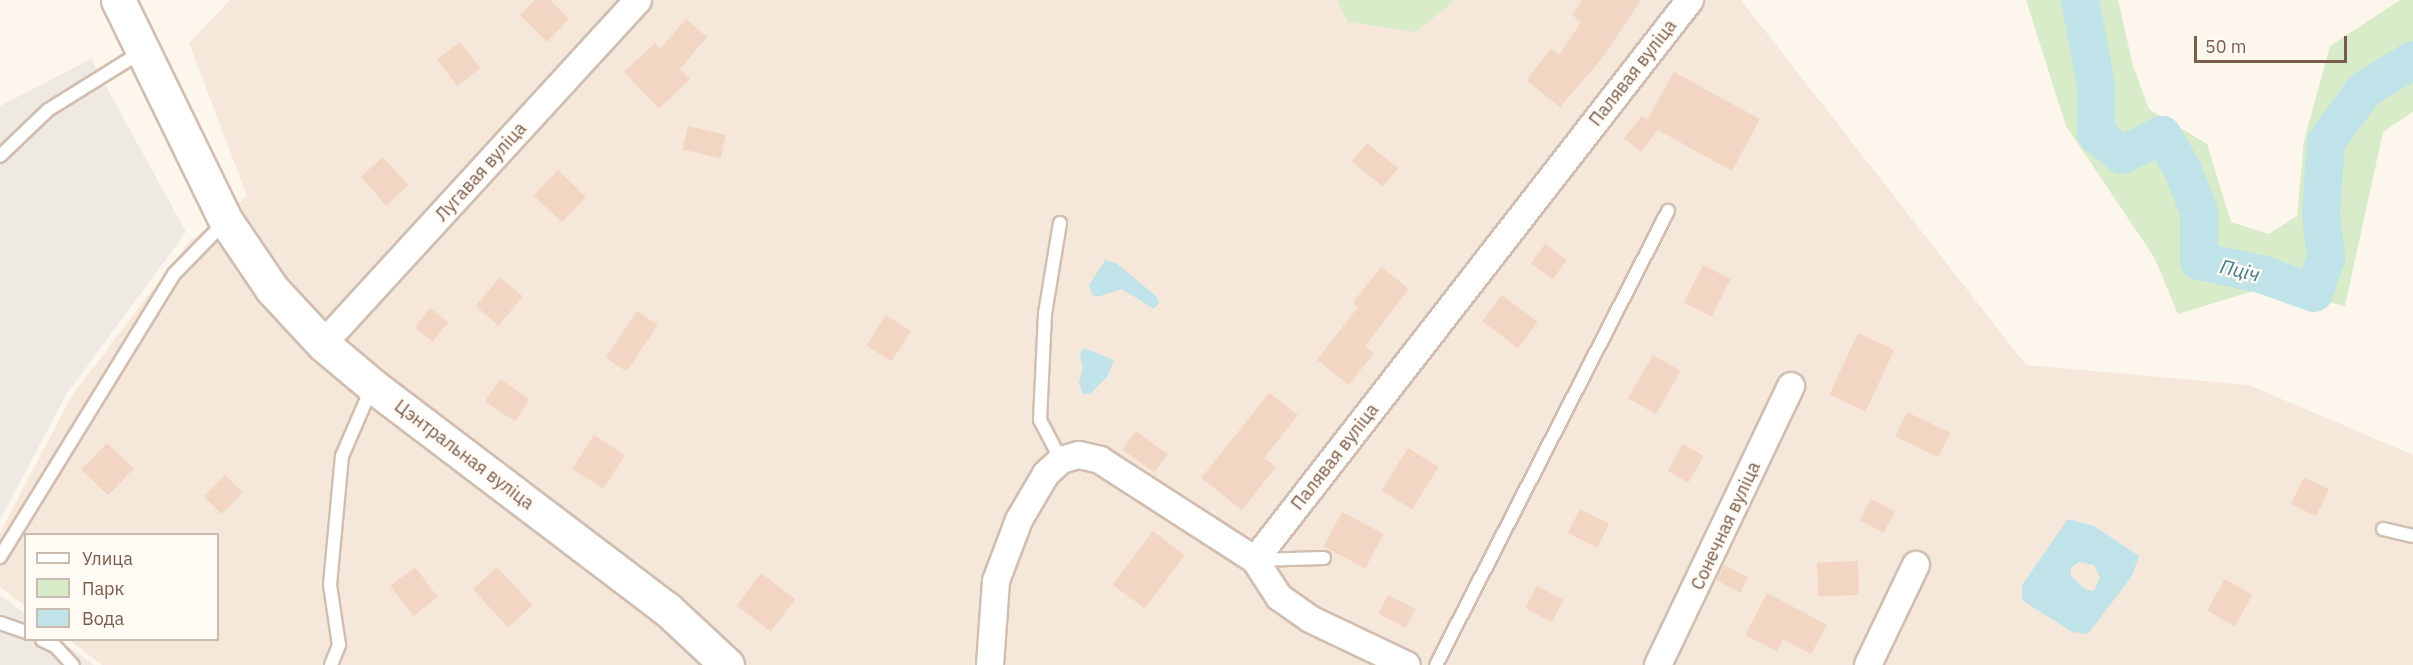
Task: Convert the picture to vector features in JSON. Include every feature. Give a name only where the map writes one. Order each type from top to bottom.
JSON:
[{"type":"main road","name":"Цэнтральная вуліца","points":[[118,0],[225,221],[272,289],[323,344],[373,386],[667,609],[727,665]]},
{"type":"street","name":"Лугавая вуліца","points":[[323,344],[638,0]]},
{"type":"street","name":"Палявая вуліца","points":[[1255,560],[1690,0]]},
{"type":"street","name":"Сонечная вуліца","points":[[1658,665],[1707,569],[1791,386]]},
{"type":"street","points":[[990,665],[996,580],[1018,520],[1046,474],[1061,460],[1079,455],[1100,460],[1255,560],[1279,597],[1310,619],[1407,665]]},
{"type":"street","points":[[1868,665],[1916,565]]},
{"type":"lane","points":[[0,156],[48,110],[142,51]]},
{"type":"lane","points":[[1436,665],[1668,212]]},
{"type":"lane","points":[[0,557],[174,274],[225,221]]},
{"type":"lane","points":[[1060,224],[1046,314],[1040,420],[1061,460]]},
{"type":"lane","points":[[331,665],[339,645],[330,585],[342,456],[373,386]]},
{"type":"lane","points":[[2383,529],[2413,536]]},
{"type":"lane","points":[[1255,560],[1324,558]]},
{"type":"lane","points":[[0,623],[24,631]]},
{"type":"lane","points":[[46,641],[55,646],[73,665]]},
{"type":"shaded area","points":[[230,0],[1741,0],[2026,365],[2249,385],[2413,455],[2413,665],[102,665],[70,641],[219,641],[219,533],[24,533],[24,605],[0,587],[0,533],[71,397],[189,242],[247,196],[189,43]]},
{"type":"shaded area","points":[[91,59],[186,232],[66,395],[0,520],[0,106]]},
{"type":"shaded area","points":[[0,595],[24,613],[24,641],[60,641],[94,665],[0,665]]},
{"type":"green space","points":[[1337,0],[1455,0],[1416,32],[1348,22]]},
{"type":"green space","points":[[2026,0],[2118,0],[2133,66],[2149,109],[2207,144],[2231,222],[2269,234],[2297,216],[2304,141],[2330,46],[2400,0],[2413,0],[2413,112],[2383,132],[2345,306],[2266,287],[2178,314],[2154,257],[2066,126]]},
{"type":"water","points":[[1105,260],[1116,263],[1156,296],[1159,303],[1154,309],[1122,289],[1097,297],[1092,294],[1089,285]]},
{"type":"water","points":[[1084,348],[1114,360],[1107,377],[1090,394],[1083,394],[1079,383],[1083,368],[1080,354]]},
{"type":"water","points":[[2068,519],[2094,526],[2139,556],[2132,576],[2088,634],[2072,632],[2022,600],[2022,585]],"holes":[[[2079,562],[2094,565],[2100,577],[2094,591],[2085,589],[2071,576],[2071,568]]]},
{"type":"building","points":[[535,0],[550,0],[569,19],[547,42],[520,15]]},
{"type":"building","points":[[1582,0],[1641,0],[1603,57],[1560,107],[1526,80],[1551,49],[1559,55],[1581,22],[1572,15]]},
{"type":"building","points":[[686,19],[707,37],[680,69],[690,79],[659,109],[624,72],[655,43],[660,49]]},
{"type":"building","points":[[460,42],[480,68],[457,86],[437,60]]},
{"type":"building","points":[[1674,72],[1760,119],[1732,171],[1658,130],[1641,152],[1624,138],[1642,116],[1647,120]]},
{"type":"building","points":[[688,126],[726,135],[721,158],[683,149]]},
{"type":"building","points":[[1367,143],[1398,168],[1383,187],[1352,162]]},
{"type":"building","points":[[383,157],[408,185],[386,205],[361,177]]},
{"type":"building","points":[[558,170],[586,197],[562,222],[534,195]]},
{"type":"building","points":[[1545,244],[1567,260],[1553,279],[1531,263]]},
{"type":"building","points":[[1703,265],[1731,279],[1712,316],[1684,302]]},
{"type":"building","points":[[1381,267],[1409,289],[1365,346],[1374,353],[1349,385],[1317,360],[1358,307],[1353,302]]},
{"type":"building","points":[[500,277],[523,296],[499,325],[476,306]]},
{"type":"building","points":[[1502,295],[1538,322],[1518,348],[1482,321]]},
{"type":"building","points":[[430,308],[448,322],[433,342],[415,328]]},
{"type":"building","points":[[637,311],[658,325],[626,371],[606,357]]},
{"type":"building","points":[[886,315],[911,331],[892,362],[866,345]]},
{"type":"building","points":[[1858,333],[1894,350],[1866,412],[1829,395]]},
{"type":"building","points":[[1653,355],[1681,371],[1656,414],[1628,398]]},
{"type":"building","points":[[500,379],[530,399],[515,422],[485,401]]},
{"type":"building","points":[[1269,393],[1298,415],[1264,458],[1276,467],[1242,510],[1201,478]]},
{"type":"building","points":[[1907,412],[1950,433],[1938,457],[1895,436]]},
{"type":"building","points":[[1136,431],[1168,454],[1154,473],[1122,450]]},
{"type":"building","points":[[594,435],[625,455],[603,489],[572,469]]},
{"type":"building","points":[[107,443],[134,469],[108,495],[81,470]]},
{"type":"building","points":[[1683,444],[1704,456],[1688,483],[1668,471]]},
{"type":"building","points":[[1408,448],[1439,467],[1412,509],[1382,490]]},
{"type":"building","points":[[225,475],[243,493],[221,514],[204,496]]},
{"type":"building","points":[[2304,477],[2329,489],[2316,516],[2291,504]]},
{"type":"building","points":[[1871,499],[1895,512],[1884,533],[1860,520]]},
{"type":"building","points":[[1580,509],[1609,524],[1597,548],[1568,533]]},
{"type":"building","points":[[1342,512],[1383,534],[1365,569],[1324,546]]},
{"type":"building","points":[[1153,531],[1185,555],[1145,609],[1113,585]]},
{"type":"building","points":[[1858,561],[1859,595],[1818,596],[1817,562]]},
{"type":"building","points":[[1724,565],[1748,577],[1740,592],[1716,580]]},
{"type":"building","points":[[415,567],[438,597],[413,616],[390,586]]},
{"type":"building","points":[[497,567],[532,605],[508,628],[473,590]]},
{"type":"building","points":[[761,573],[795,599],[771,632],[736,606]]},
{"type":"building","points":[[2225,579],[2253,595],[2235,626],[2207,610]]},
{"type":"building","points":[[1537,586],[1563,600],[1552,622],[1525,608]]},
{"type":"building","points":[[1767,593],[1827,625],[1811,654],[1783,639],[1777,651],[1745,635]]},
{"type":"building","points":[[1388,595],[1416,609],[1406,628],[1378,614]]},
{"type":"waterway","name":"Пціч","points":[[2080,0],[2096,85],[2096,134],[2122,155],[2162,135],[2183,170],[2199,212],[2199,261],[2261,274],[2314,293],[2326,258],[2321,214],[2326,142],[2364,90],[2413,60]]}]
